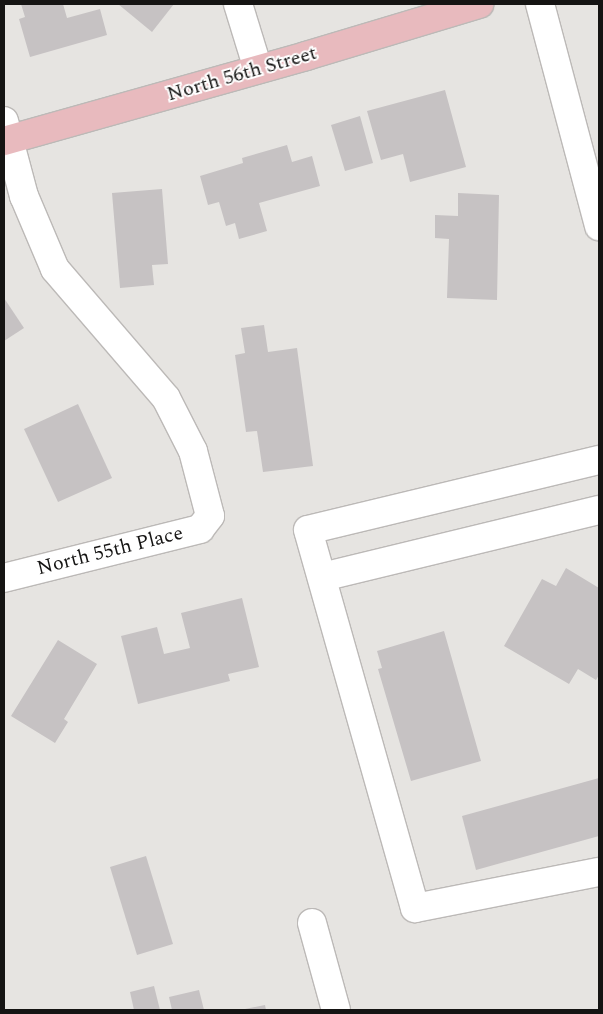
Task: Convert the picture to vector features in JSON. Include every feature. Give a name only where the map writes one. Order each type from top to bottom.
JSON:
[{"type":"main road","name":"North 56th Street","points":[[5,134],[258,69],[479,4]]},
{"type":"street","points":[[238,4],[258,69]]},
{"type":"street","points":[[540,4],[599,226]]},
{"type":"street","name":"North 55th Place","points":[[4,578],[200,529],[210,516],[193,451],[166,398],[56,269],[39,236],[5,134]]},
{"type":"street","points":[[599,460],[308,530],[415,908],[599,872]]},
{"type":"street","points":[[322,577],[599,510]]},
{"type":"street","points":[[312,923],[336,1010]]},
{"type":"building","points":[[21,4],[63,4],[67,18],[100,9],[107,35],[30,57],[19,19],[25,17]]},
{"type":"building","points":[[118,4],[174,4],[152,32]]},
{"type":"building","points":[[445,90],[466,167],[410,182],[403,154],[381,160],[367,111]]},
{"type":"building","points":[[360,116],[373,163],[345,171],[331,125]]},
{"type":"building","points":[[287,145],[292,162],[312,156],[320,186],[259,203],[267,231],[239,239],[235,223],[226,226],[219,202],[208,205],[200,176],[243,163],[242,158]]},
{"type":"building","points":[[162,189],[168,264],[152,265],[154,285],[120,288],[112,193]]},
{"type":"building","points":[[458,193],[499,195],[497,300],[447,298],[449,239],[435,238],[435,215],[458,216]]},
{"type":"building","points":[[4,298],[24,328],[4,341]]},
{"type":"building","points":[[264,325],[268,352],[297,348],[313,466],[263,472],[257,431],[246,432],[235,355],[245,353],[241,328]]},
{"type":"building","points":[[78,404],[112,478],[58,502],[24,429]]},
{"type":"building","points":[[566,568],[599,588],[599,675],[596,680],[578,669],[569,684],[504,646],[542,579],[556,586]]},
{"type":"building","points":[[242,598],[259,667],[228,674],[230,681],[138,704],[121,636],[157,627],[164,654],[190,648],[181,613]]},
{"type":"building","points":[[444,631],[481,761],[411,781],[378,669],[382,668],[377,651]]},
{"type":"building","points":[[58,640],[97,664],[64,719],[68,722],[55,743],[11,716]]},
{"type":"building","points":[[599,778],[599,836],[476,870],[462,816]]},
{"type":"building","points":[[146,856],[173,944],[137,955],[110,867]]},
{"type":"building","points":[[154,986],[160,1010],[134,1010],[130,992]]},
{"type":"building","points":[[199,990],[204,1010],[172,1010],[169,997]]},
{"type":"building","points":[[265,1005],[266,1010],[245,1010],[245,1009]]}]
